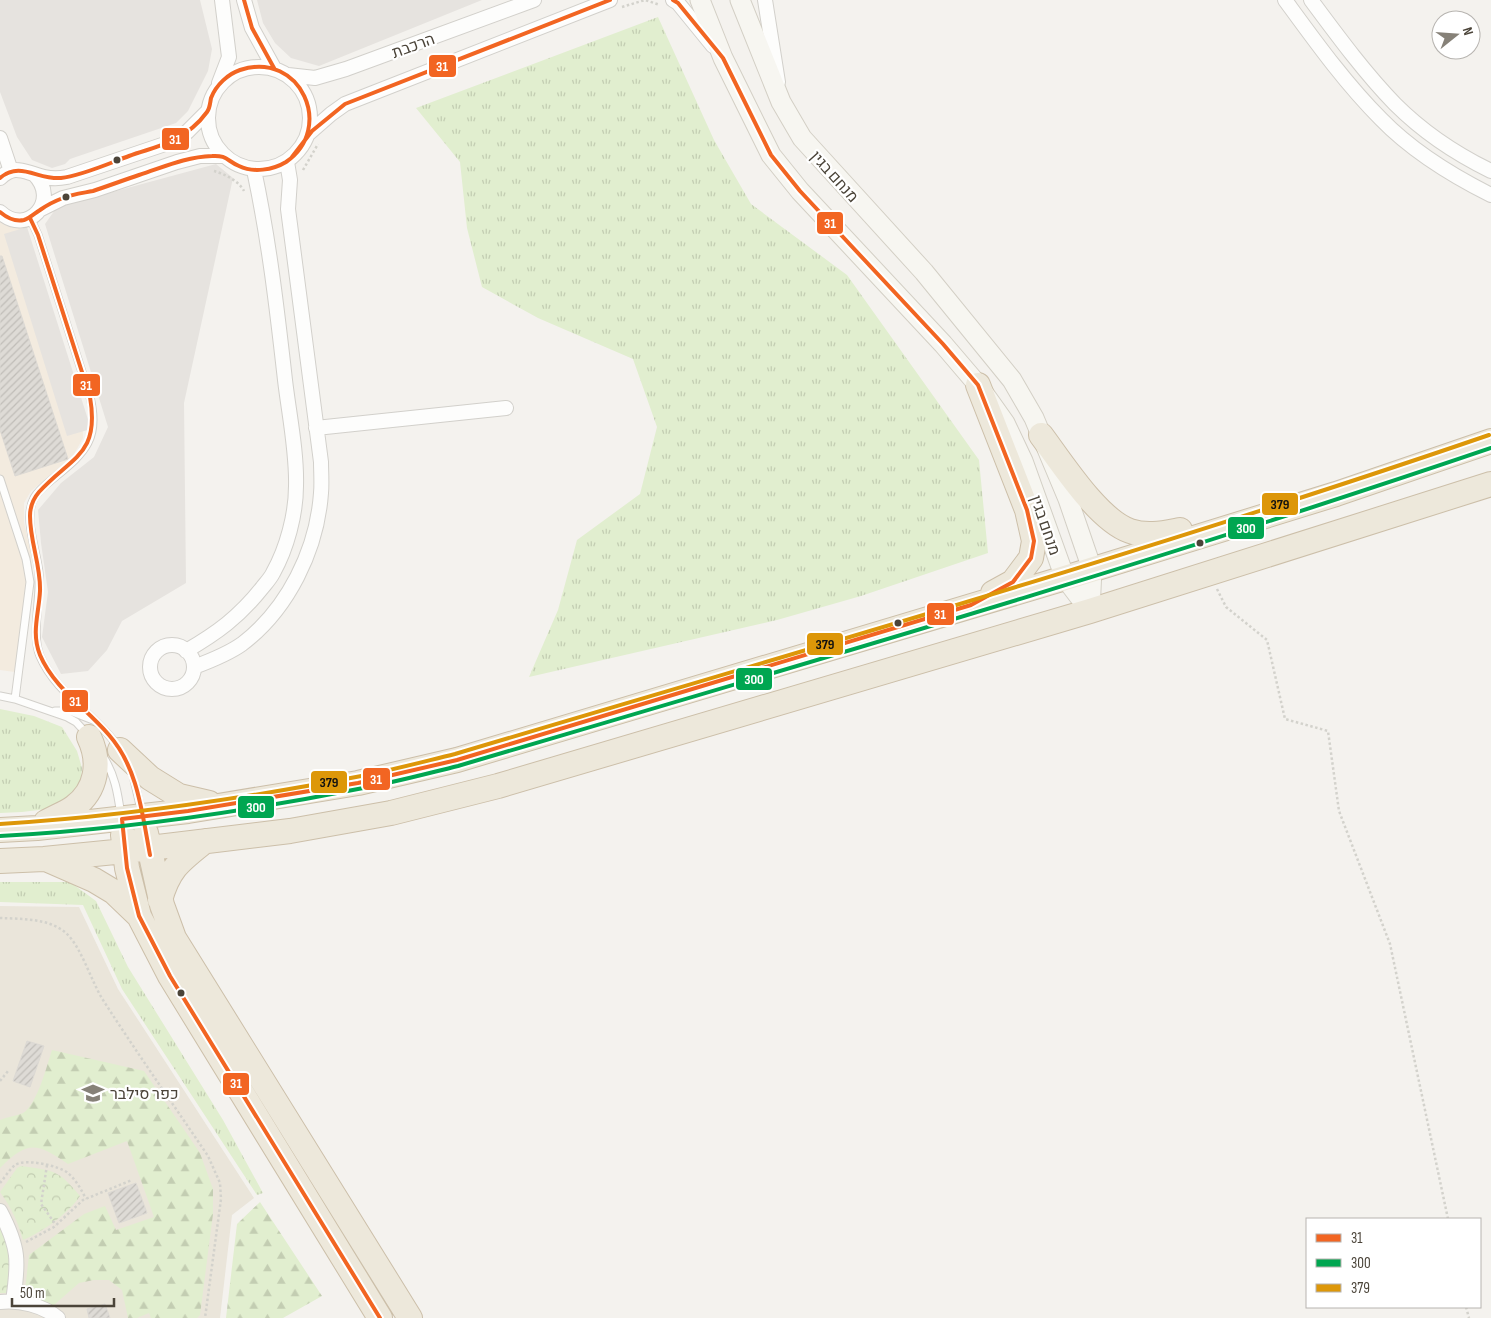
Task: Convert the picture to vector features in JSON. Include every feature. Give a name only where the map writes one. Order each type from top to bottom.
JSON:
[{"type":"highway","points":[[971,606],[1013,582],[1031,558],[1034,540],[1027,510],[978,385]]},
{"type":"highway","points":[[1041,435],[1086,494],[1111,520],[1130,531],[1152,535],[1266,515]]},
{"type":"highway","points":[[0,830],[132,818],[221,806],[358,783],[457,760],[1065,578],[1336,494],[1491,441]]},
{"type":"highway","points":[[0,861],[44,859],[124,851],[290,832],[391,813],[490,788],[1090,611],[1491,484]]},
{"type":"highway","points":[[37,828],[75,807],[90,790],[96,773],[93,729]]},
{"type":"highway","points":[[120,750],[150,778],[179,796],[221,806]]},
{"type":"highway","points":[[132,818],[148,848],[160,900],[174,938],[410,1318]]},
{"type":"highway","points":[[132,818],[124,851],[130,887],[139,916],[170,976],[380,1318]]},
{"type":"highway","points":[[160,900],[166,881],[178,863],[205,841]]},
{"type":"highway","points":[[44,859],[94,880],[114,892],[139,916]]},
{"type":"main road","name":"מנחם בגין","points":[[700,0],[723,58],[771,155],[800,191],[943,344],[978,385],[1004,423],[1023,461],[1065,578],[1090,611]]},
{"type":"main road","name":"מנחם בגין","points":[[740,0],[781,102],[802,138],[924,272],[1012,380],[1034,418],[1068,499],[1092,569],[1090,611]]},
{"type":"street","points":[[218,86],[229,76],[243,68],[258,66],[274,68],[288,75],[300,87],[308,102],[310,119],[308,135],[299,150],[287,162],[271,168],[254,170],[238,165],[224,156],[214,143],[208,127],[208,110],[229,57],[222,0]]},
{"type":"street","points":[[244,0],[252,28],[274,68]]},
{"type":"street","name":"הרכבת","points":[[288,75],[315,78],[346,69],[534,0]]},
{"type":"street","points":[[765,0],[781,102]]},
{"type":"street","points":[[1285,0],[1356,92],[1382,121],[1422,154],[1462,180],[1491,195]]},
{"type":"street","points":[[1311,0],[1372,79],[1396,105],[1433,137],[1491,171]]},
{"type":"street","points":[[670,3],[678,3],[723,58]]},
{"type":"street","name":"הרכבת","points":[[308,135],[345,104],[613,4]]},
{"type":"street","points":[[0,138],[5,175],[19,170],[59,178],[67,177],[168,143],[187,132],[208,110]]},
{"type":"street","points":[[0,212],[5,217],[13,220],[30,218],[41,209],[63,198],[95,190],[200,156],[224,156]]},
{"type":"street","points":[[194,667],[240,645],[272,615],[303,567],[317,520],[321,493],[321,462],[288,209],[290,180],[287,162]]},
{"type":"street","points":[[186,651],[216,633],[238,614],[273,574],[290,532],[294,512],[296,485],[293,448],[266,223],[254,170]]},
{"type":"street","points":[[34,174],[43,187],[44,202],[41,209]]},
{"type":"street","points":[[316,428],[506,408]]},
{"type":"street","points":[[174,645],[182,647],[186,651],[193,660],[194,667],[192,678],[186,684],[178,689],[170,690],[155,682],[150,674],[150,665],[152,657],[158,650],[165,646],[174,645]]},
{"type":"street","points":[[0,1211],[9,1228],[15,1246],[18,1271],[6,1301],[36,1305],[58,1318]]},
{"type":"lane","points":[[30,218],[38,235],[94,414],[92,432],[86,446],[77,459],[42,488],[33,499],[29,518],[37,558],[40,590],[35,636],[39,655],[50,674],[93,729],[118,791],[132,818]]},
{"type":"lane","points":[[0,479],[26,558],[30,582],[15,699]]},
{"type":"lane","points":[[0,696],[15,699],[67,717],[93,729]]},
{"type":"lane","points":[[47,711],[70,711],[120,750],[131,769],[137,789],[132,818]]},
{"type":"path","points":[[613,4],[645,0],[670,3]]},
{"type":"path","points":[[302,172],[322,138]]},
{"type":"path","points":[[205,170],[225,175],[241,186],[246,194]]},
{"type":"path","points":[[1213,573],[1217,590],[1226,607],[1267,640],[1285,719],[1328,731],[1339,811],[1390,944],[1448,1218]]},
{"type":"path","points":[[0,918],[40,921],[56,926],[66,934],[75,945],[103,999],[208,1156],[220,1183],[221,1199],[205,1318]]},
{"type":"path","points":[[0,1081],[8,1071]]},
{"type":"path","points":[[0,1183],[16,1165],[21,1163],[55,1166],[67,1172],[77,1183],[86,1199]]},
{"type":"path","points":[[47,1165],[41,1204],[56,1225]]},
{"type":"path","points":[[15,1246],[34,1239],[56,1225],[86,1199],[132,1180]]},
{"type":"shaded area","points":[[0,0],[200,0],[212,49],[208,71],[188,111],[176,123],[70,159],[65,164],[52,168],[32,160],[17,137],[0,92]]},
{"type":"shaded area","points":[[257,0],[482,0],[319,66],[291,58],[275,43],[263,23]]},
{"type":"shaded area","points":[[216,164],[233,178],[184,403],[186,583],[122,621],[107,650],[88,671],[61,674],[42,637],[48,592],[38,510],[61,483],[94,457],[108,427],[45,224],[57,207]]},
{"type":"shaded area","points":[[0,222],[7,226],[25,229],[82,408],[83,438],[73,456],[31,491],[24,503],[24,522],[31,553],[33,579],[22,673],[0,670]]},
{"type":"shaded area","points":[[27,227],[91,429],[67,436],[4,234]]},
{"type":"shaded area","name":"כפר סילבר","points":[[0,906],[79,907],[118,989],[254,1198],[232,1215],[220,1318],[0,1318]]},
{"type":"green space","points":[[658,17],[714,140],[751,204],[847,275],[979,460],[988,553],[861,596],[777,620],[529,677],[558,610],[577,540],[640,494],[657,427],[633,359],[538,318],[482,287],[467,228],[460,162],[416,108]]},
{"type":"green space","points":[[0,709],[34,716],[62,727],[77,751],[82,768],[80,789],[55,808],[0,813]]},
{"type":"green space","points":[[0,882],[70,882],[96,901],[128,967],[223,1120],[263,1193],[257,1195],[122,989],[83,905],[0,902]]},
{"type":"green space","points":[[52,1050],[144,1071],[200,1153],[213,1189],[213,1214],[200,1315],[197,1318],[151,1318],[149,1313],[137,1318],[128,1318],[122,1290],[109,1280],[79,1283],[54,1305],[31,1300],[25,1290],[29,1255],[84,1214],[105,1206],[116,1230],[154,1217],[127,1141],[68,1164],[40,1149],[26,1149],[0,1168],[0,1120],[23,1113],[28,1109],[37,1094]]},
{"type":"green space","points":[[21,1166],[55,1173],[66,1181],[80,1196],[54,1222],[23,1240],[14,1215],[0,1192],[17,1168]]},
{"type":"green space","points":[[260,1202],[322,1296],[283,1318],[226,1318],[237,1224]]},
{"type":"green space","points":[[0,1225],[11,1258],[11,1274],[6,1293],[0,1293]]},
{"type":"building","points":[[0,256],[2,256],[68,459],[15,476],[0,430]]},
{"type":"building","points":[[27,1041],[44,1046],[30,1087],[13,1081]]},
{"type":"building","points":[[136,1183],[147,1213],[119,1223],[108,1193]]},
{"type":"building","points":[[105,1304],[110,1318],[89,1318],[87,1309]]},
{"type":"transit line","name":"31","points":[[244,0],[252,28],[274,68]]},
{"type":"transit line","name":"31","points":[[292,157],[312,131],[345,104],[610,0]]},
{"type":"transit line","name":"31","points":[[380,1318],[170,976],[139,916],[127,868],[122,819],[188,811],[358,783],[457,760],[971,605],[1013,582],[1031,558],[1034,541],[1027,510],[978,385],[943,344],[800,191],[771,155],[723,58],[678,3],[673,0]]},
{"type":"transit line","name":"31","points":[[0,178],[7,173],[15,171],[53,178],[69,177],[170,142],[188,131],[200,120],[208,110],[213,93],[219,84],[231,74],[240,70],[262,67],[280,71],[294,82],[304,96],[309,113],[308,131],[301,148],[286,162],[275,167],[263,170],[245,168],[221,156],[193,158],[93,191],[63,198],[24,220],[11,219],[0,212]]},
{"type":"transit line","name":"31","points":[[30,218],[38,235],[90,397],[92,416],[91,431],[81,453],[39,492],[31,506],[30,526],[40,582],[36,623],[37,647],[53,678],[109,735],[127,762],[133,776],[141,807],[150,855]]},
{"type":"transit line","name":"379","points":[[0,824],[89,817],[223,800],[368,775],[455,754],[1103,560],[1232,520],[1489,435]]},
{"type":"transit line","name":"300","points":[[0,836],[135,825],[180,819],[371,787],[458,766],[1106,573],[1491,448]]},
{"type":"place","name":"כפר סילבר","points":[[93,1093]]}]
